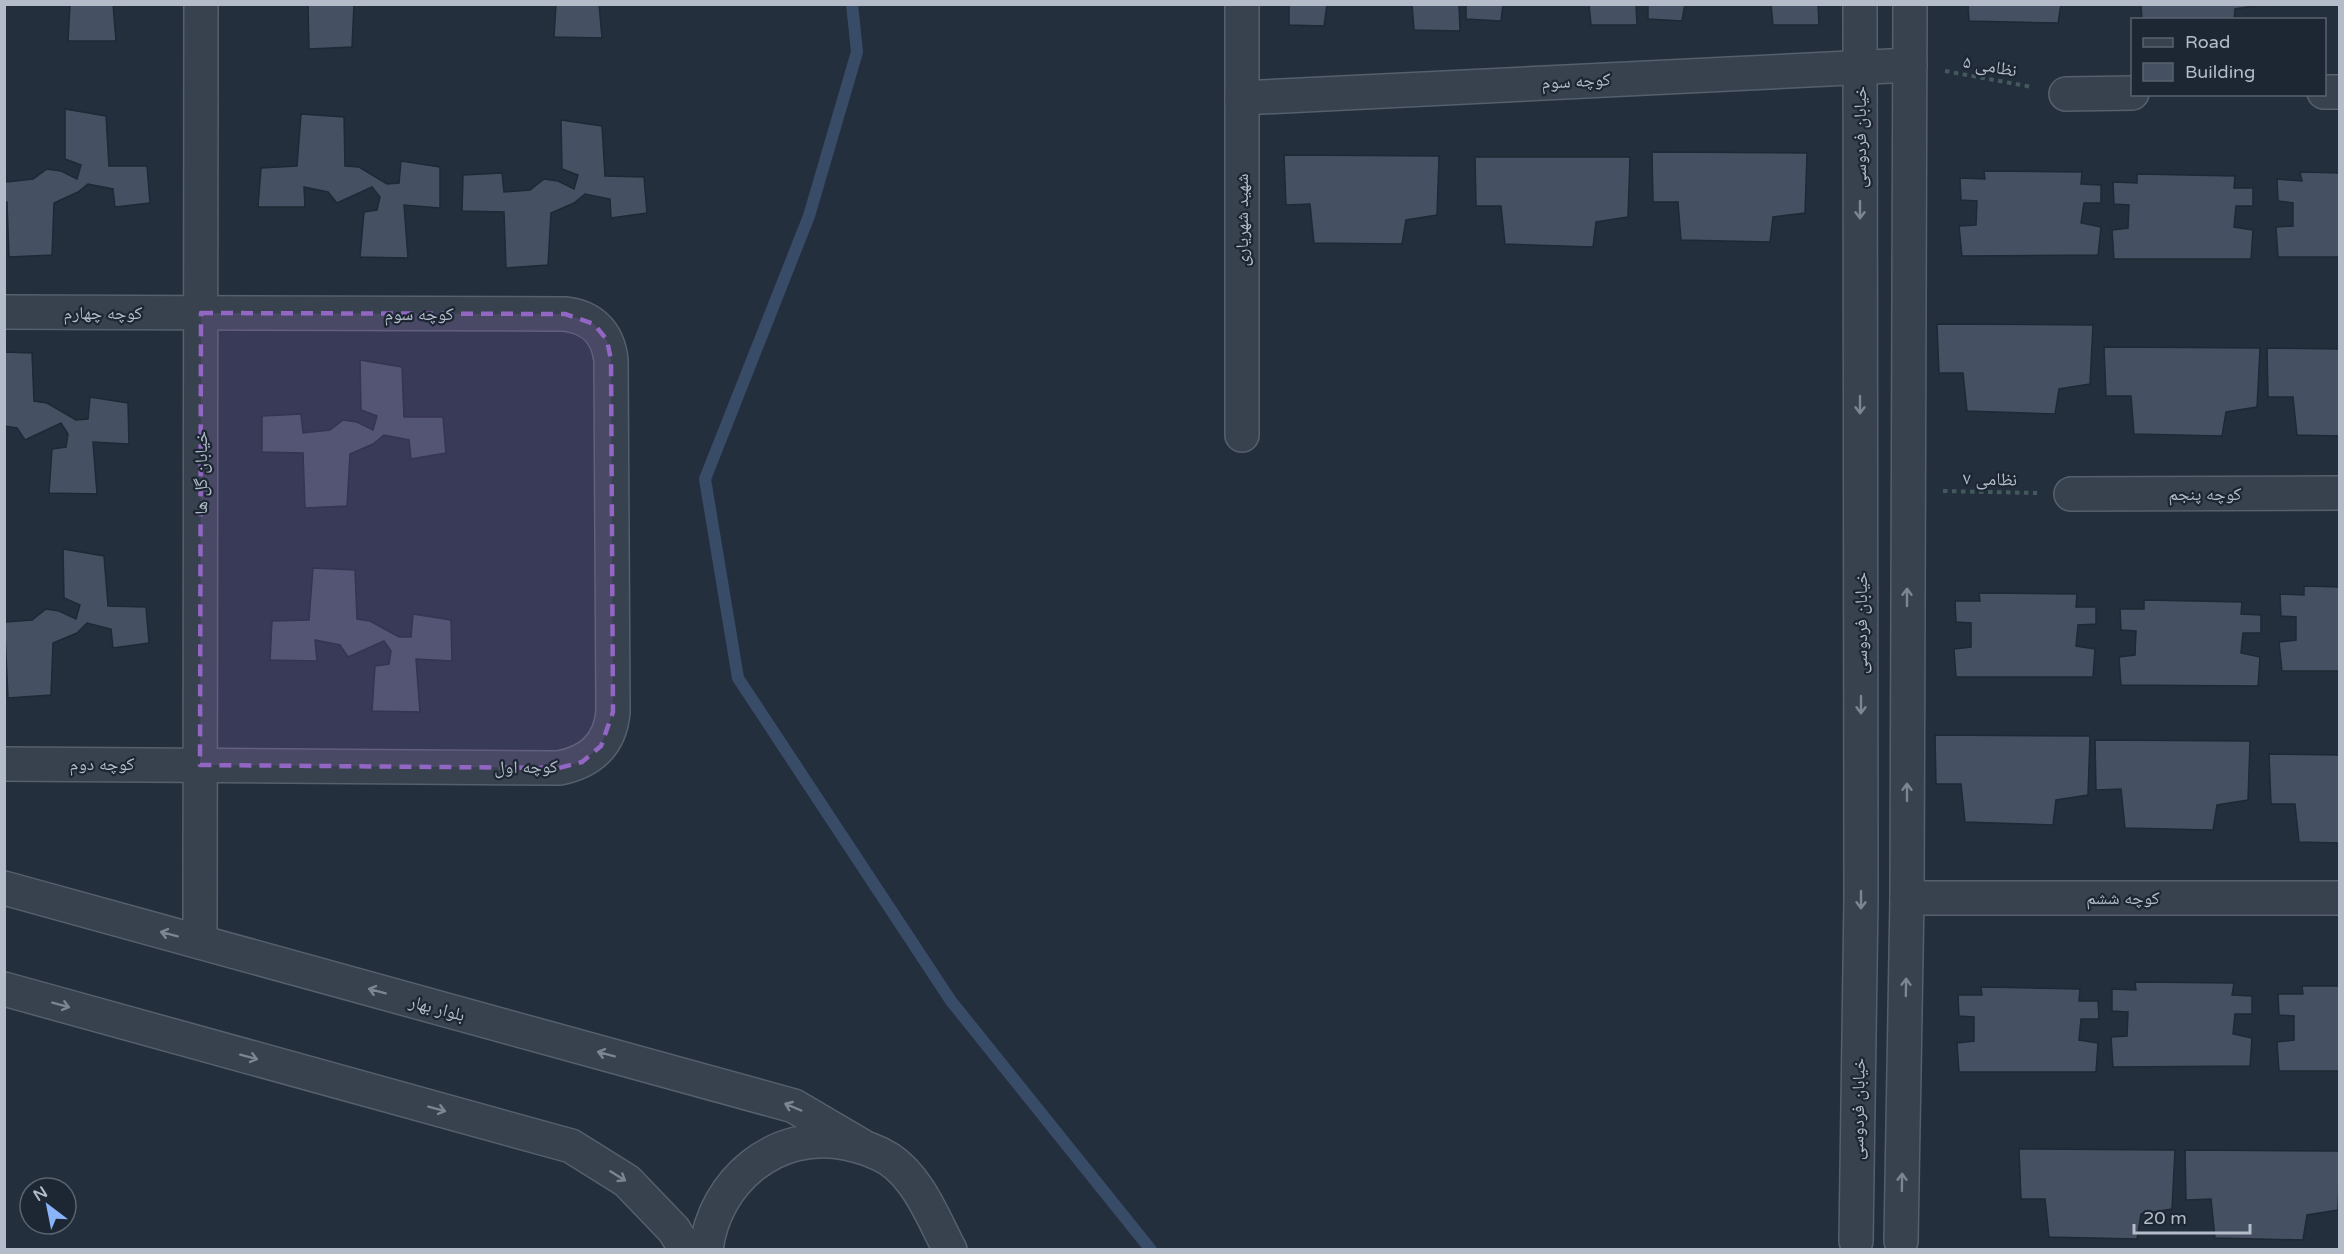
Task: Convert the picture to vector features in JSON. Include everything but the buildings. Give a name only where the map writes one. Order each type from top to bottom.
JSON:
[{"type":"street","name":"خیابان گل ها","points":[[200,942],[201,4]]},
{"type":"street","name":"شهید شهریاری","points":[[1242,4],[1242,435]]},
{"type":"street","name":"خیابان فردوسی","points":[[1849,1246],[1861,899],[1860,4]]},
{"type":"street","points":[[1849,1246],[1879,1237],[1910,1245],[1907,490],[1910,4]]},
{"type":"street","name":"کوچه سوم","points":[[1242,98],[1910,65]]},
{"type":"street","points":[[2066,93],[2131,93]]},
{"type":"street","name":"کوچه چهارم","points":[[4,312],[201,313]]},
{"type":"street","name":"کوچه سوم","points":[[201,313],[575,315],[594,324],[607,340],[611,360]]},
{"type":"street","name":"کوچه اول","points":[[200,765],[559,768],[582,762],[593,755],[608,736],[613,712],[611,360]]},
{"type":"street","name":"کوچه پنجم","points":[[2071,494],[2340,493]]},
{"type":"street","name":"کوچه دوم","points":[[4,764],[200,765]]},
{"type":"street","name":"بلوار بهار","points":[[4,888],[794,1106],[862,1146]]},
{"type":"street","name":"کوچه ششم","points":[[1907,898],[2340,898]]},
{"type":"street","points":[[4,989],[571,1146],[627,1181],[674,1230],[686,1250]]},
{"type":"street","points":[[706,1250],[708,1231],[718,1205],[734,1182],[755,1163],[779,1149],[807,1142],[835,1141],[862,1146],[888,1158],[909,1176],[950,1250]]},
{"type":"path","name":"نظامی ۵","points":[[1910,65],[2066,93]]},
{"type":"path","name":"نظامی ۷","points":[[1907,490],[2071,494]]},
{"type":"highlighted area","points":[[201,313],[565,314],[594,324],[607,340],[611,360],[613,712],[601,746],[582,762],[559,768],[200,765]]},
{"type":"waterway","points":[[852,4],[857,52],[809,216],[705,479],[738,678],[951,1001],[1151,1250]]}]
